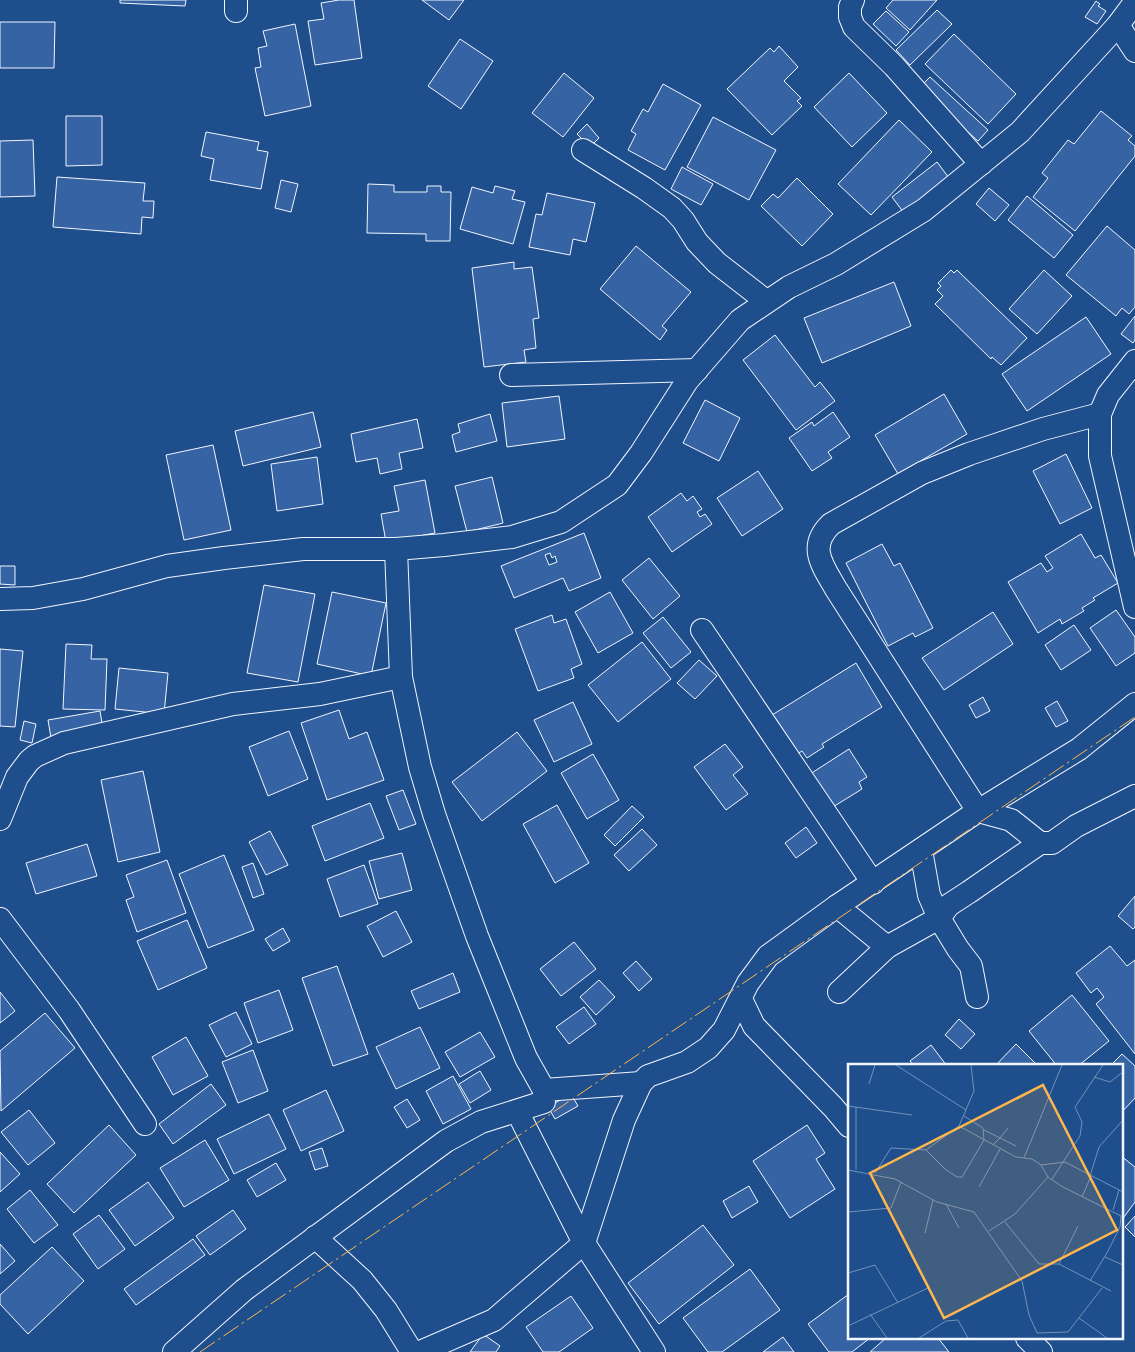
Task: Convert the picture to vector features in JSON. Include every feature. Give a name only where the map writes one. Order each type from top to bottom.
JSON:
[{"type":"street","points":[[853,0],[850,7],[850,17],[854,27],[894,66],[981,164]]},
{"type":"street","points":[[0,599],[33,598],[84,589],[168,566],[224,558],[303,549],[396,549],[512,536],[561,522],[617,485],[687,381],[740,320],[789,287],[836,264],[924,210],[1020,132],[1118,25],[1135,2]]},
{"type":"street","points":[[1118,25],[1135,51]]},
{"type":"street","points":[[583,150],[672,208],[683,220],[697,242],[717,263],[766,301]]},
{"type":"street","points":[[1135,361],[1108,396],[1100,414],[1100,456],[1135,607]]},
{"type":"street","points":[[511,374],[697,370]]},
{"type":"street","points":[[1040,843],[1011,820],[978,812],[836,589],[819,557],[818,546],[820,538],[831,524],[922,473],[969,454],[1043,429],[1100,414]]},
{"type":"street","points":[[174,1352],[244,1290],[446,1141],[481,1122],[544,1102],[544,1090],[526,1058],[476,936],[420,767],[400,677],[396,549]]},
{"type":"street","points":[[702,630],[873,883]]},
{"type":"street","points":[[0,820],[17,777],[29,760],[64,743],[234,704],[320,694],[400,677]]},
{"type":"street","points":[[421,1352],[494,1320],[584,1243],[624,1120],[641,1083],[648,1076],[688,1062],[708,1048],[724,1030],[748,983],[768,956],[837,906],[978,812],[1078,749],[1135,704]]},
{"type":"street","points":[[839,992],[887,947],[939,918],[948,905],[970,892],[1040,843],[1052,843],[1076,826],[1135,796]]},
{"type":"street","points":[[921,850],[929,895],[939,918],[971,966],[977,997]]},
{"type":"street","points":[[837,906],[887,947]]},
{"type":"street","points":[[0,919],[69,1010],[145,1124]]},
{"type":"street","points":[[741,999],[754,1026],[848,1125]]},
{"type":"street","points":[[544,1090],[641,1083]]},
{"type":"street","points":[[517,1110],[584,1243],[654,1352]]},
{"type":"street","points":[[315,1238],[362,1280],[386,1310],[412,1352]]},
{"type":"street","points":[[1029,1340],[1041,1352]]},
{"type":"building","points":[[120,0],[186,0],[185,6],[120,3]]},
{"type":"building","points":[[354,0],[362,58],[315,65],[308,21],[324,19],[321,3]]},
{"type":"building","points":[[422,0],[464,0],[449,20]]},
{"type":"building","points":[[893,0],[937,0],[910,30],[886,8]]},
{"type":"building","points":[[1096,1],[1100,4],[1098,6],[1106,11],[1097,24],[1085,17]]},
{"type":"building","points":[[937,10],[952,24],[910,65],[896,50]]},
{"type":"building","points":[[886,11],[909,32],[896,46],[873,24]]},
{"type":"building","points":[[0,22],[55,22],[54,68],[0,68]]},
{"type":"building","points":[[295,24],[311,106],[265,116],[255,68],[261,67],[258,48],[267,46],[263,31]]},
{"type":"building","points":[[954,34],[1016,94],[988,124],[925,64]]},
{"type":"building","points":[[460,39],[493,61],[461,109],[428,86]]},
{"type":"building","points":[[779,46],[798,67],[784,81],[801,98],[797,101],[802,106],[772,135],[727,89],[770,48],[774,52]]},
{"type":"building","points":[[564,73],[594,98],[563,137],[532,113]]},
{"type":"building","points":[[849,73],[887,113],[852,147],[814,107]]},
{"type":"building","points":[[930,77],[988,130],[978,141],[919,88]]},
{"type":"building","points":[[663,84],[701,105],[665,170],[628,150],[636,134],[631,131],[643,109],[648,112]]},
{"type":"building","points":[[1101,111],[1132,136],[1128,140],[1135,146],[1135,156],[1075,231],[1033,197],[1048,178],[1042,173],[1068,140],[1074,144]]},
{"type":"building","points":[[66,116],[102,116],[102,165],[66,166]]},
{"type":"building","points":[[713,117],[776,150],[749,200],[687,167]]},
{"type":"building","points":[[899,120],[932,152],[871,215],[838,184]]},
{"type":"building","points":[[587,124],[599,138],[590,147],[577,134]]},
{"type":"building","points":[[206,132],[259,142],[257,150],[268,152],[261,189],[210,180],[214,159],[201,156]]},
{"type":"building","points":[[33,140],[35,196],[0,197],[0,141]]},
{"type":"building","points":[[937,162],[949,178],[904,213],[892,197]]},
{"type":"building","points":[[682,167],[713,184],[701,205],[671,189]]},
{"type":"building","points":[[57,177],[145,183],[143,201],[154,201],[153,218],[142,217],[141,234],[53,227]]},
{"type":"building","points":[[797,178],[833,214],[802,246],[761,206],[773,194],[778,198]]},
{"type":"building","points":[[281,180],[298,184],[291,212],[275,208]]},
{"type":"building","points":[[368,184],[394,185],[394,192],[427,192],[427,186],[441,186],[441,192],[451,192],[450,241],[426,241],[426,234],[367,233]]},
{"type":"building","points":[[495,186],[515,191],[512,199],[525,202],[513,244],[460,229],[472,187],[493,193]]},
{"type":"building","points":[[989,188],[1009,205],[995,221],[976,204]]},
{"type":"building","points":[[547,193],[595,203],[586,242],[573,239],[570,255],[529,247],[536,214],[542,215]]},
{"type":"building","points":[[1027,196],[1073,235],[1054,258],[1008,220]]},
{"type":"building","points":[[1107,226],[1135,250],[1135,307],[1129,314],[1122,308],[1116,316],[1066,275]]},
{"type":"building","points":[[636,246],[691,292],[662,326],[667,330],[660,340],[600,289]]},
{"type":"building","points":[[514,262],[514,269],[532,267],[539,318],[533,319],[536,348],[524,350],[526,362],[484,367],[472,268]]},
{"type":"building","points":[[951,270],[954,273],[957,270],[1027,338],[1001,365],[992,357],[991,359],[935,304],[943,296],[937,290],[941,286],[938,283]]},
{"type":"building","points":[[1044,270],[1072,296],[1037,334],[1009,309]]},
{"type":"building","points":[[894,282],[911,326],[822,363],[804,318]]},
{"type":"building","points":[[1135,316],[1135,340],[1133,343],[1121,334]]},
{"type":"building","points":[[1086,317],[1111,354],[1027,411],[1002,374]]},
{"type":"building","points":[[775,335],[815,387],[820,382],[835,401],[796,430],[743,360]]},
{"type":"building","points":[[944,394],[967,434],[898,474],[875,435]]},
{"type":"building","points":[[559,396],[565,439],[507,447],[502,403]]},
{"type":"building","points":[[705,400],[740,418],[719,461],[683,443]]},
{"type":"building","points":[[313,412],[321,447],[243,466],[235,431]]},
{"type":"building","points":[[833,412],[850,437],[828,452],[832,458],[812,471],[789,438],[812,422],[814,426]]},
{"type":"building","points":[[490,414],[497,441],[456,452],[452,435],[460,432],[458,424]]},
{"type":"building","points":[[417,419],[423,448],[399,453],[402,469],[380,474],[377,458],[356,462],[351,434]]},
{"type":"building","points":[[213,445],[231,530],[184,540],[166,455]]},
{"type":"building","points":[[1066,454],[1092,508],[1060,524],[1033,471]]},
{"type":"building","points":[[317,457],[323,504],[277,511],[271,464]]},
{"type":"building","points":[[758,471],[783,509],[742,536],[717,498]]},
{"type":"building","points":[[492,477],[503,523],[467,532],[455,486]]},
{"type":"building","points":[[425,480],[435,533],[386,542],[381,514],[399,511],[394,486]]},
{"type":"building","points":[[681,493],[687,501],[693,496],[702,509],[697,512],[700,517],[705,514],[712,524],[672,552],[648,517]]},
{"type":"building","points":[[584,533],[601,578],[569,591],[563,578],[514,598],[501,566]],"holes":[[[550,553],[552,558],[555,556],[557,562],[549,565],[545,555]]]},
{"type":"building","points":[[1081,534],[1095,558],[1101,555],[1118,583],[1093,598],[1095,600],[1082,608],[1084,611],[1062,624],[1060,619],[1038,633],[1008,582],[1041,563],[1047,572],[1053,568],[1045,556]]},
{"type":"building","points":[[882,544],[894,566],[900,563],[933,628],[915,637],[913,633],[888,646],[846,563]]},
{"type":"building","points":[[649,558],[680,596],[653,619],[622,580]]},
{"type":"building","points":[[0,566],[15,566],[15,585],[0,584]]},
{"type":"building","points":[[264,585],[315,594],[298,682],[247,673]]},
{"type":"building","points":[[332,592],[386,603],[371,676],[317,664]]},
{"type":"building","points":[[610,592],[633,633],[598,653],[575,612]]},
{"type":"building","points":[[1116,610],[1135,637],[1135,653],[1116,666],[1090,628]]},
{"type":"building","points":[[993,612],[1013,644],[944,690],[922,658]]},
{"type":"building","points":[[552,615],[554,623],[566,619],[582,664],[571,669],[574,678],[538,691],[515,629]]},
{"type":"building","points":[[663,617],[691,652],[671,668],[643,633]]},
{"type":"building","points":[[1074,625],[1091,650],[1061,670],[1045,645]]},
{"type":"building","points":[[642,642],[671,679],[618,722],[588,685]]},
{"type":"building","points":[[66,644],[92,645],[91,659],[107,659],[105,710],[63,709]]},
{"type":"building","points":[[0,649],[23,651],[15,727],[0,726]]},
{"type":"building","points":[[699,660],[717,676],[695,699],[677,683]]},
{"type":"building","points":[[856,663],[882,707],[822,744],[824,747],[807,758],[802,751],[796,755],[772,715]]},
{"type":"building","points":[[119,668],[168,673],[164,714],[115,709]]},
{"type":"building","points":[[983,697],[990,711],[976,718],[969,705]]},
{"type":"building","points":[[1057,701],[1068,721],[1056,727],[1045,708]]},
{"type":"building","points":[[573,702],[592,744],[554,762],[534,720]]},
{"type":"building","points":[[339,710],[349,739],[367,732],[384,780],[327,800],[301,723]]},
{"type":"building","points":[[100,711],[103,729],[51,738],[48,720]]},
{"type":"building","points":[[24,721],[36,724],[32,743],[20,740]]},
{"type":"building","points":[[289,731],[308,779],[268,796],[249,747]]},
{"type":"building","points":[[517,732],[547,771],[482,821],[452,782]]},
{"type":"building","points":[[725,744],[743,767],[733,775],[748,794],[726,810],[694,767]]},
{"type":"building","points":[[849,749],[867,777],[859,782],[862,789],[828,810],[807,776]]},
{"type":"building","points":[[593,754],[619,800],[587,819],[561,773]]},
{"type":"building","points":[[143,771],[160,852],[118,862],[101,780]]},
{"type":"building","points":[[403,790],[416,824],[399,830],[386,796]]},
{"type":"building","points":[[370,803],[384,838],[325,861],[312,826]]},
{"type":"building","points":[[557,805],[589,863],[555,883],[523,824]]},
{"type":"building","points":[[632,806],[644,817],[615,846],[604,835]]},
{"type":"building","points":[[806,827],[817,843],[796,858],[785,843]]},
{"type":"building","points":[[642,829],[657,845],[629,871],[614,855]]},
{"type":"building","points":[[270,831],[288,865],[266,875],[249,842]]},
{"type":"building","points":[[87,844],[97,876],[36,894],[26,863]]},
{"type":"building","points":[[402,853],[412,890],[379,899],[369,861]]},
{"type":"building","points":[[224,855],[254,930],[208,948],[179,874]]},
{"type":"building","points":[[167,860],[186,913],[137,932],[126,900],[134,897],[126,875]]},
{"type":"building","points":[[253,863],[264,894],[253,898],[242,867]]},
{"type":"building","points":[[364,865],[378,904],[340,917],[327,879]]},
{"type":"building","points":[[1135,896],[1135,927],[1133,929],[1118,916]]},
{"type":"building","points":[[396,911],[412,942],[383,957],[367,926]]},
{"type":"building","points":[[187,920],[207,968],[158,990],[137,941]]},
{"type":"building","points":[[283,928],[290,941],[273,951],[265,939]]},
{"type":"building","points":[[574,942],[596,969],[561,996],[540,969]]},
{"type":"building","points":[[1110,946],[1127,966],[1135,960],[1135,1054],[1096,1004],[1104,997],[1097,988],[1091,993],[1076,973]]},
{"type":"building","points":[[636,961],[652,979],[639,991],[623,973]]},
{"type":"building","points":[[337,966],[368,1054],[333,1066],[302,978]]},
{"type":"building","points":[[453,973],[460,992],[419,1009],[411,991]]},
{"type":"building","points":[[599,980],[615,997],[596,1015],[580,997]]},
{"type":"building","points":[[279,990],[293,1030],[258,1043],[244,1003]]},
{"type":"building","points":[[0,992],[15,1011],[0,1023]]},
{"type":"building","points":[[1072,995],[1109,1041],[1080,1064],[1055,1064],[1029,1031]]},
{"type":"building","points":[[584,1007],[596,1024],[569,1044],[556,1027]]},
{"type":"building","points":[[236,1012],[252,1044],[226,1057],[209,1025]]},
{"type":"building","points":[[45,1013],[75,1048],[1,1111],[0,1051]]},
{"type":"building","points":[[959,1019],[975,1034],[961,1049],[945,1035]]},
{"type":"building","points":[[420,1027],[440,1068],[396,1089],[376,1047]]},
{"type":"building","points":[[480,1032],[495,1057],[460,1077],[445,1052]]},
{"type":"building","points":[[186,1037],[208,1076],[173,1095],[152,1057]]},
{"type":"building","points":[[1016,1044],[1036,1064],[997,1064]]},
{"type":"building","points":[[931,1045],[945,1064],[912,1064],[910,1061]]},
{"type":"building","points":[[253,1050],[268,1091],[238,1103],[222,1062]]},
{"type":"building","points":[[1122,1054],[1135,1066],[1135,1098],[1122,1112],[1122,1064],[1112,1064]]},
{"type":"building","points":[[480,1071],[491,1090],[470,1103],[459,1084]]},
{"type":"building","points":[[453,1076],[471,1109],[443,1124],[426,1091]]},
{"type":"building","points":[[211,1084],[226,1105],[173,1144],[159,1124]]},
{"type":"building","points":[[326,1090],[344,1131],[301,1151],[283,1110]]},
{"type":"building","points":[[571,1094],[578,1106],[555,1119],[548,1107]]},
{"type":"building","points":[[407,1099],[420,1120],[407,1128],[394,1107]]},
{"type":"building","points":[[29,1110],[55,1143],[28,1165],[1,1132]]},
{"type":"building","points":[[269,1114],[286,1149],[234,1174],[217,1139]]},
{"type":"building","points":[[109,1125],[136,1155],[74,1213],[47,1184]]},
{"type":"building","points":[[807,1125],[825,1153],[816,1159],[835,1189],[790,1218],[753,1161]]},
{"type":"building","points":[[205,1140],[229,1180],[184,1207],[160,1168]]},
{"type":"building","points":[[322,1148],[328,1166],[315,1170],[309,1152]]},
{"type":"building","points":[[0,1152],[20,1174],[0,1192]]},
{"type":"building","points":[[1122,1157],[1135,1167],[1135,1202],[1122,1220]]},
{"type":"building","points":[[276,1163],[286,1180],[257,1197],[247,1180]]},
{"type":"building","points":[[148,1182],[174,1218],[135,1246],[109,1210]]},
{"type":"building","points":[[749,1186],[758,1202],[732,1218],[723,1201]]},
{"type":"building","points":[[30,1190],[58,1225],[34,1243],[7,1209]]},
{"type":"building","points":[[233,1210],[246,1229],[210,1255],[196,1236]]},
{"type":"building","points":[[99,1215],[125,1249],[98,1269],[73,1234]]},
{"type":"building","points":[[1135,1216],[1135,1237],[1125,1227]]},
{"type":"building","points":[[703,1225],[734,1265],[659,1324],[628,1283]]},
{"type":"building","points":[[193,1239],[205,1255],[136,1305],[124,1289]]},
{"type":"building","points":[[0,1244],[15,1261],[0,1274]]},
{"type":"building","points":[[52,1247],[84,1281],[28,1334],[0,1304],[0,1295]]},
{"type":"building","points":[[750,1269],[780,1310],[722,1352],[708,1352],[683,1318]]},
{"type":"building","points":[[848,1295],[848,1340],[867,1340],[852,1352],[829,1352],[808,1324]]},
{"type":"building","points":[[571,1296],[593,1328],[559,1352],[543,1352],[526,1327]]},
{"type":"building","points":[[483,1334],[500,1346],[496,1352],[470,1352]]},
{"type":"building","points":[[783,1337],[794,1352],[763,1352]]},
{"type":"building","points":[[884,1340],[940,1340],[949,1352],[870,1352]]},
{"type":"power","points":[[200,1352],[1135,717]]}]
